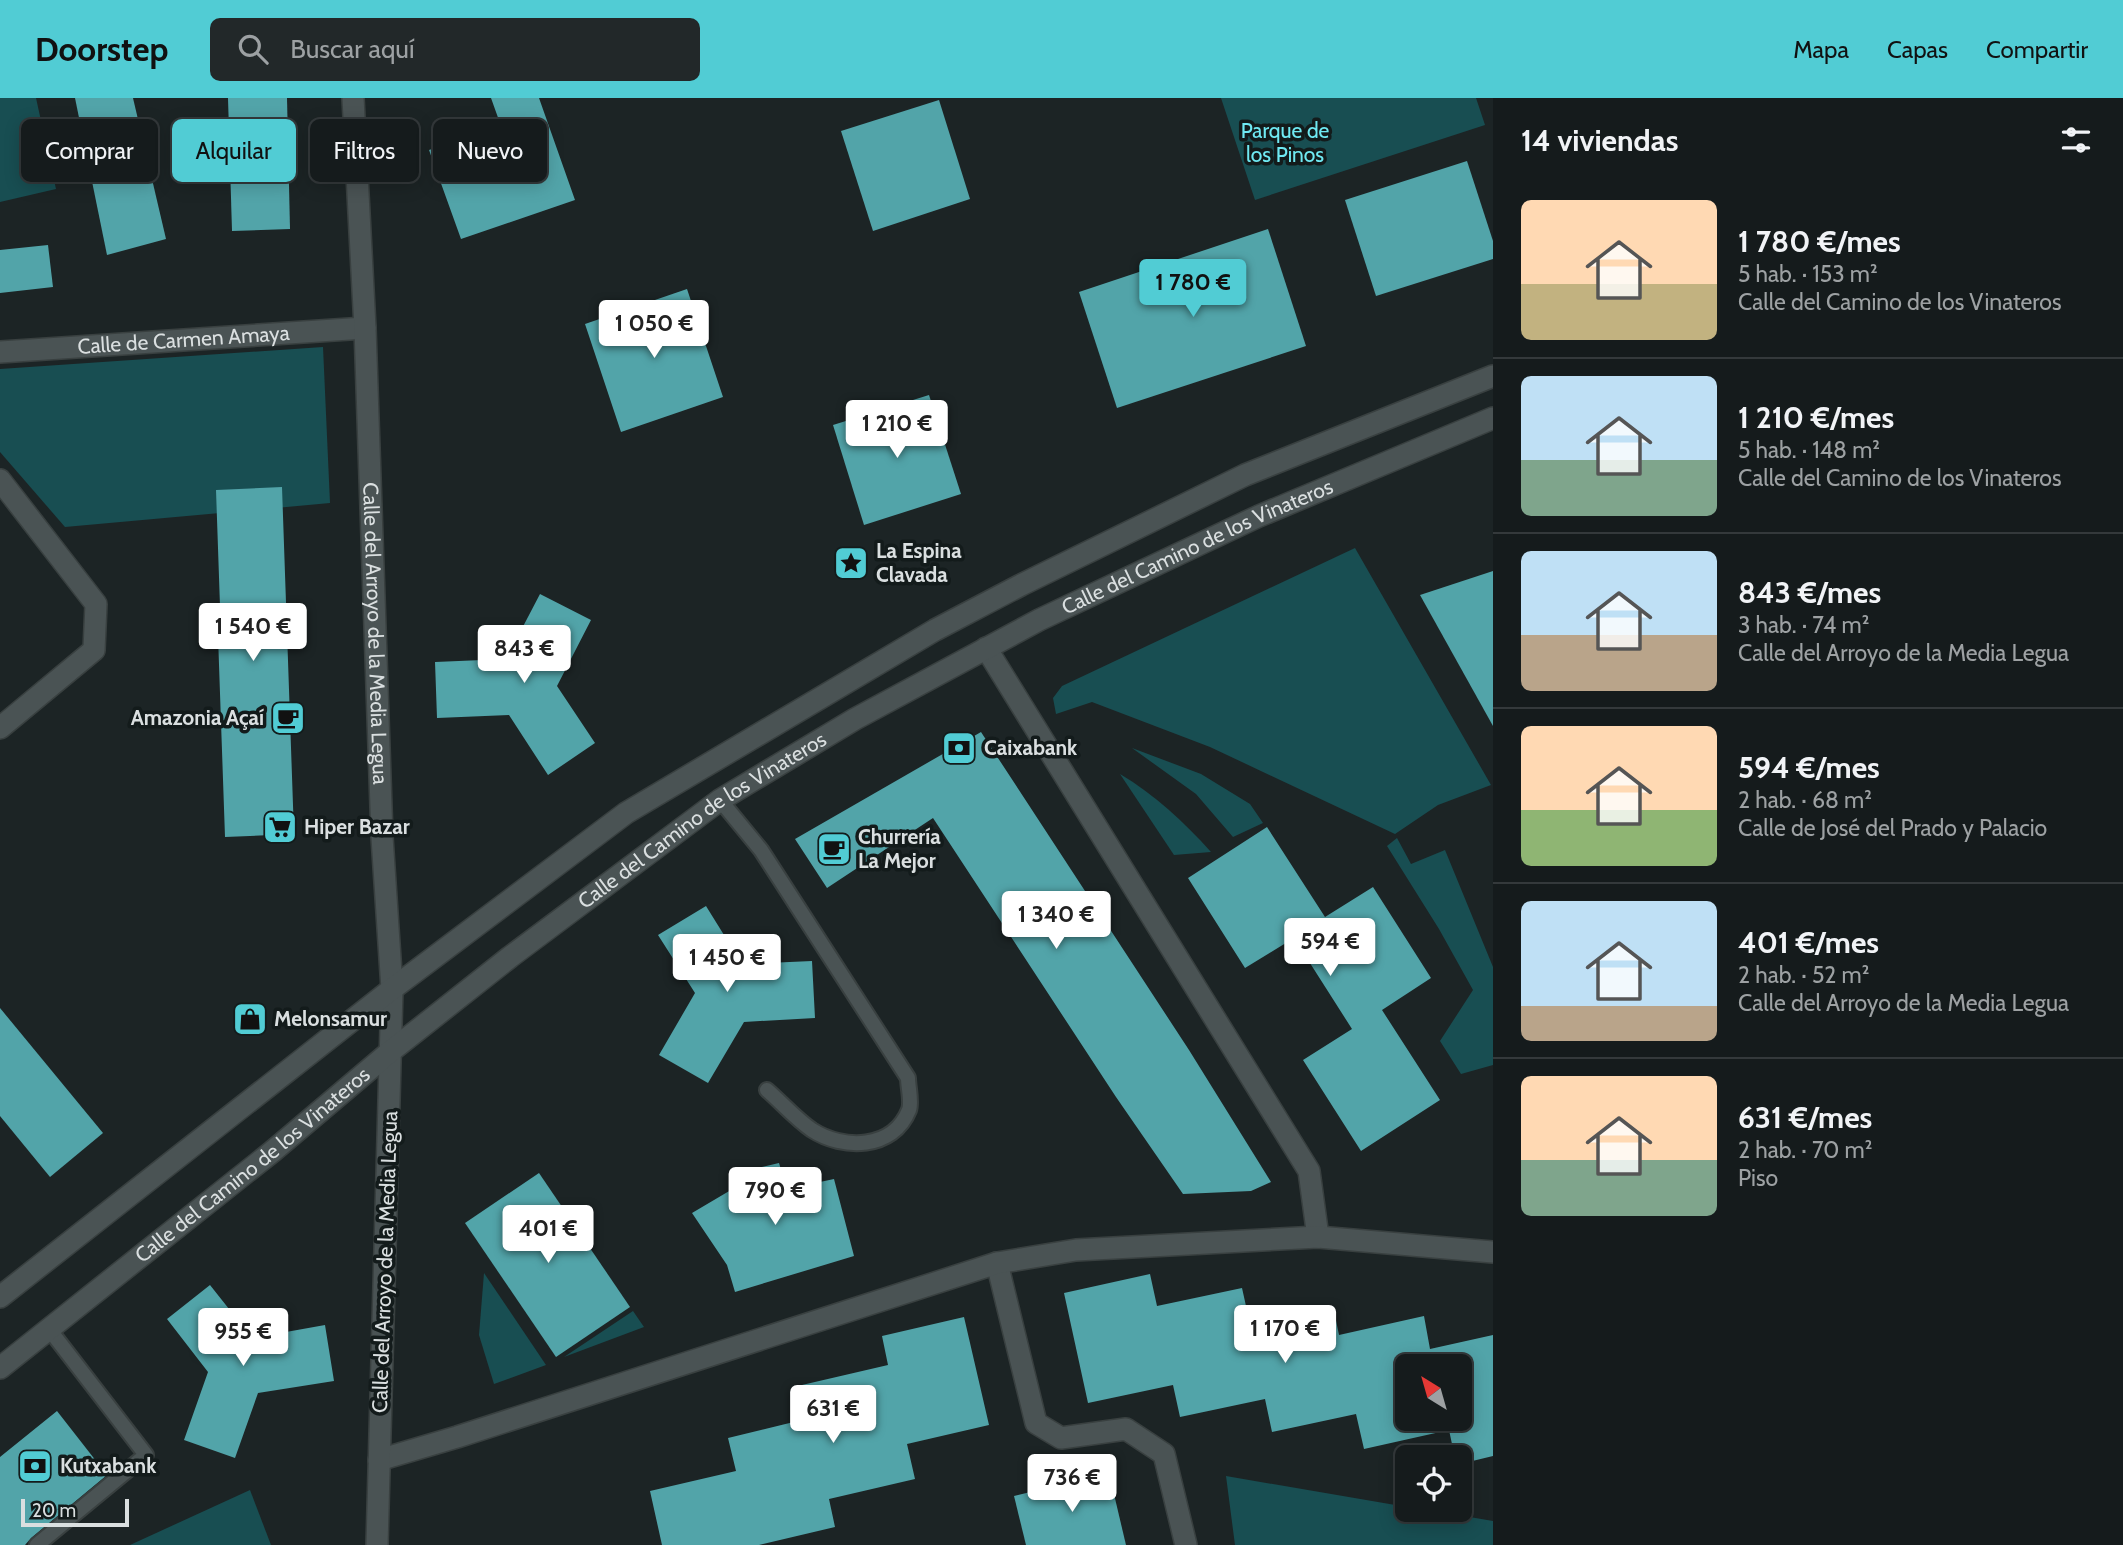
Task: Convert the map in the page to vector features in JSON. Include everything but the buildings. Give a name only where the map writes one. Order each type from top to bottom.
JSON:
[{"type":"street","name":"Calle del Arroyo de la Media Legua","points":[[354,98],[365,328],[382,837],[392,989],[377,1545]]},
{"type":"street","name":"Calle de Carmen Amaya","points":[[0,352],[365,328]]},
{"type":"street","name":"Calle del Camino de los Vinateros","points":[[0,1297],[392,989],[626,813],[935,630],[1021,584],[1245,475],[1493,376]]},
{"type":"street","name":"Calle del Camino de los Vinateros","points":[[0,1368],[273,1151],[391,1051],[510,957],[720,800],[855,719],[1040,620],[1259,516],[1493,418]]},
{"type":"street","points":[[0,480],[96,604],[94,650],[0,728]]},
{"type":"street","points":[[986,648],[1310,1171],[1318,1237]]},
{"type":"street","points":[[379,1460],[998,1263],[1076,1250],[1318,1237],[1493,1252]]},
{"type":"street","points":[[998,1263],[1036,1423],[1061,1438],[1126,1429],[1164,1454],[1186,1545]]},
{"type":"lane","points":[[720,800],[761,850],[908,1078],[909,1109],[894,1133],[869,1144],[840,1143],[812,1130],[767,1090]]},
{"type":"lane","points":[[37,1545],[146,1455],[49,1329]]},
{"type":"green space","points":[[0,98],[36,98],[41,119],[21,119],[21,182],[54,182],[56,189],[0,202]]},
{"type":"green space","name":"Parque de los Pinos","points":[[1221,98],[1476,98],[1485,125],[1255,200]]},
{"type":"green space","points":[[323,347],[330,503],[65,527],[0,452],[0,369]]},
{"type":"green space","points":[[1355,548],[1491,785],[1438,805],[1395,834],[1210,747],[1092,702],[1056,714],[1053,698],[1062,686]]},
{"type":"green space","points":[[1132,748],[1201,774],[1250,804],[1263,823],[1233,837],[1196,794]]},
{"type":"green space","points":[[1120,774],[1168,809],[1211,852],[1174,855]]},
{"type":"green space","points":[[1397,838],[1411,864],[1445,850],[1493,967],[1493,1065],[1461,1074],[1440,1041],[1473,990],[1387,846]]},
{"type":"green space","points":[[484,1273],[546,1365],[494,1384],[479,1335]]},
{"type":"green space","points":[[633,1311],[644,1327],[564,1357]]},
{"type":"green space","points":[[1226,1476],[1395,1505],[1395,1522],[1472,1522],[1472,1517],[1493,1521],[1493,1545],[1235,1545]]},
{"type":"green space","points":[[250,1490],[271,1545],[130,1545]]},
{"type":"place","name":"La Espina Clavada","points":[[851,563]]},
{"type":"place","name":"Amazonia Açaí","points":[[288,718]]},
{"type":"place","name":"Caixabank","points":[[959,748]]},
{"type":"place","name":"Hiper Bazar","points":[[280,827]]},
{"type":"place","name":"Churrería La Mejor","points":[[834,849]]},
{"type":"place","name":"Melonsamur","points":[[250,1019]]},
{"type":"place","name":"Kutxabank","points":[[35,1466]]}]
